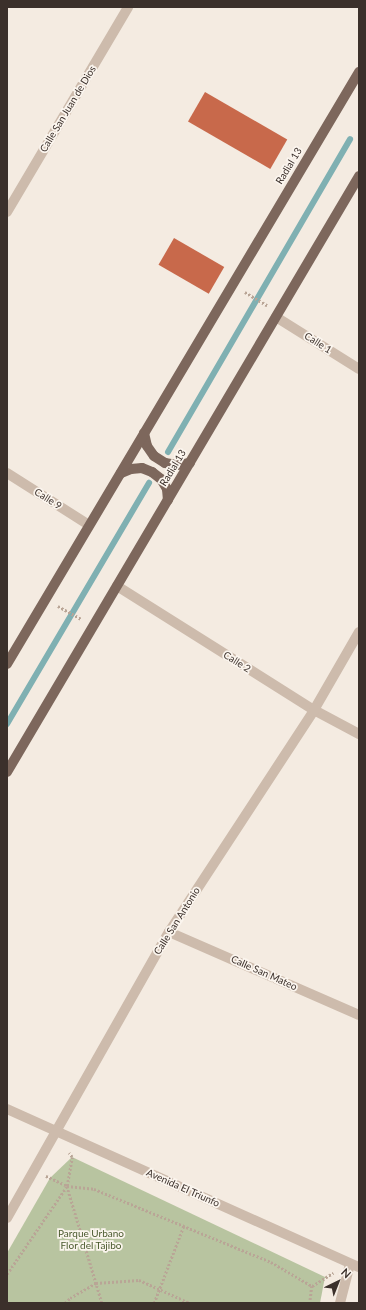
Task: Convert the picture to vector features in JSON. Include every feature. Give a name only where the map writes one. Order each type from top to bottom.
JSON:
[{"type":"main road","name":"Radial 13","points":[[7,664],[359,72]]},
{"type":"main road","name":"Radial 13","points":[[7,772],[359,176]]},
{"type":"main road","points":[[144,433],[147,446],[154,456],[165,463],[177,466],[190,463]]},
{"type":"main road","points":[[120,473],[131,469],[142,468],[152,472],[161,479],[167,489],[168,500]]},
{"type":"street","name":"Calle San Juan de Dios","points":[[9,205],[128,7]]},
{"type":"street","name":"Calle 1","points":[[276,317],[359,369]]},
{"type":"street","name":"Calle 9","points":[[7,472],[89,525]]},
{"type":"street","name":"Calle 2","points":[[117,586],[314,710],[359,734]]},
{"type":"street","name":"Calle San Antonio","points":[[7,1218],[32,1170],[169,932],[314,710],[359,632]]},
{"type":"street","name":"Calle San Mateo","points":[[169,932],[359,1015]]},
{"type":"street","name":"Avenida El Triunfo","points":[[7,1109],[355,1265]]},
{"type":"street","points":[[340,1303],[355,1265]]},
{"type":"path","points":[[247,294],[268,306]]},
{"type":"path","points":[[62,608],[81,619]]},
{"type":"path","points":[[56,1130],[72,1157],[68,1186],[102,1303]]},
{"type":"path","points":[[32,1170],[68,1186],[94,1189],[184,1225],[265,1260],[312,1286],[310,1303]]},
{"type":"path","points":[[7,1274],[68,1186]]},
{"type":"path","points":[[154,1303],[184,1225]]},
{"type":"path","points":[[64,1303],[70,1298],[96,1284],[139,1280],[190,1303]]},
{"type":"green space","name":"Parque Urbano Flor del Tajibo","points":[[72,1157],[325,1277],[320,1303],[7,1303],[7,1253],[50,1178]]},
{"type":"building","points":[[205,92],[287,139],[270,169],[188,121]]},
{"type":"building","points":[[174,238],[224,267],[209,294],[159,265]]},
{"type":"waterway","points":[[168,452],[350,139]]},
{"type":"waterway","points":[[7,724],[149,483]]}]
